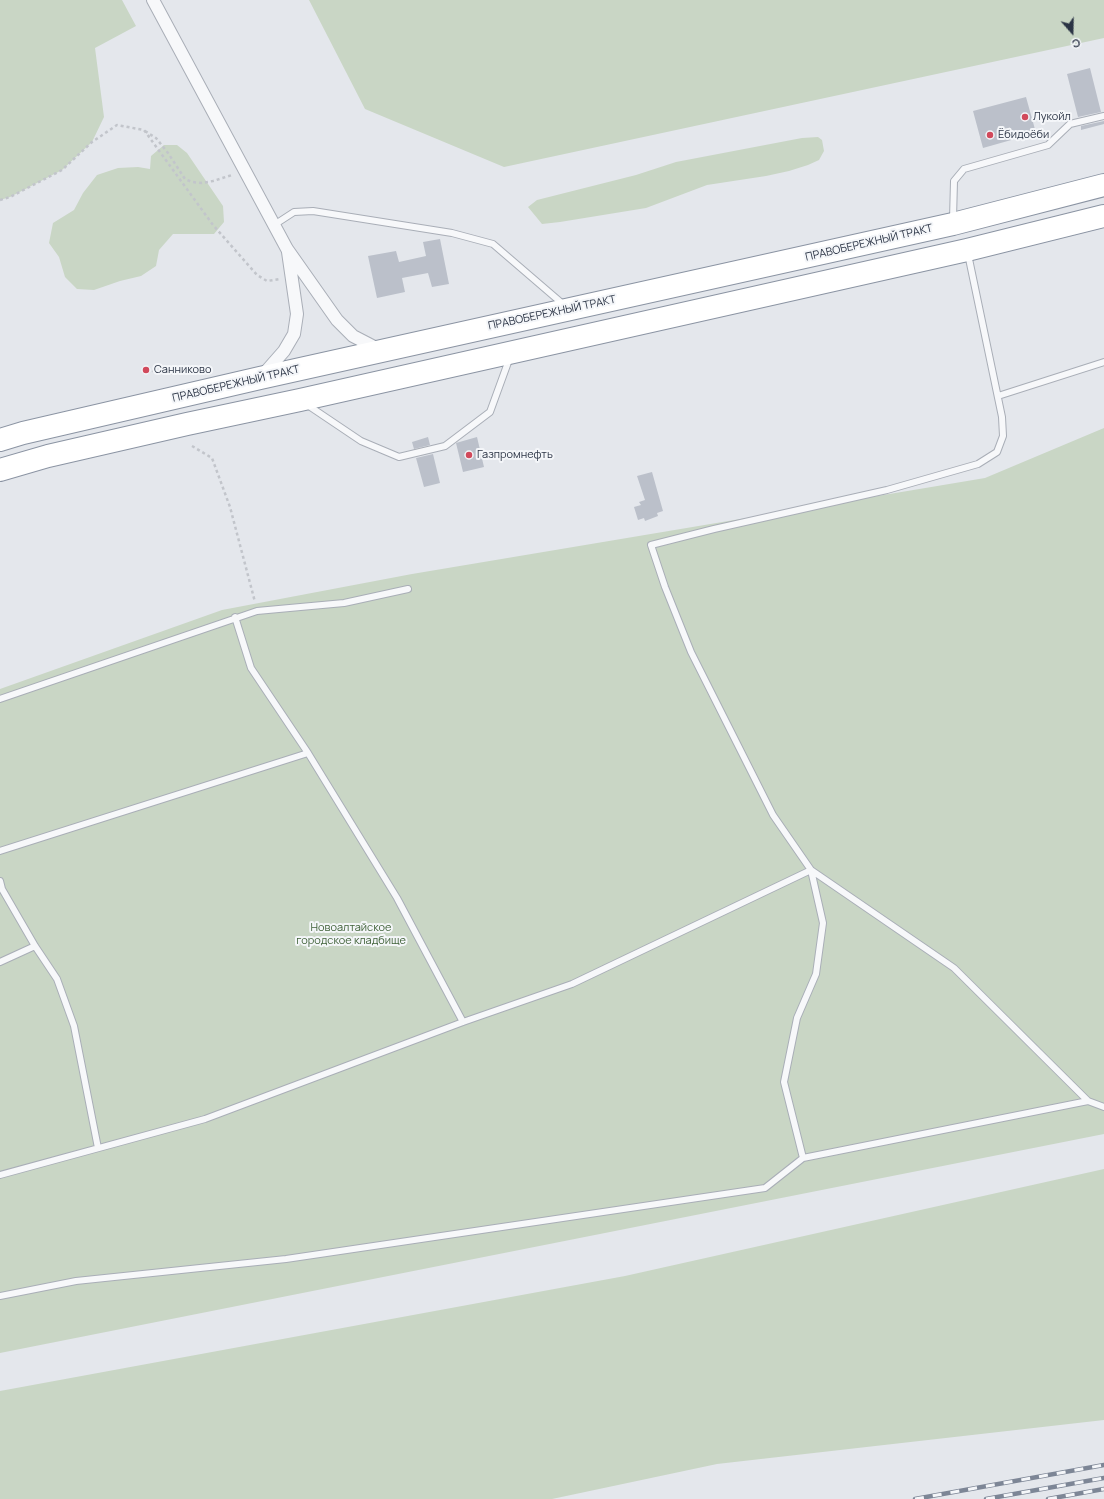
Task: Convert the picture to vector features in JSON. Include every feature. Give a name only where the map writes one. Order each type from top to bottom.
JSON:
[{"type":"highway","name":"ПРАВОБЕРЕЖНЫЙ ТРАКТ","points":[[0,440],[23,433],[260,378],[953,224],[1104,185]]},
{"type":"highway","points":[[0,470],[48,456],[187,424],[967,250],[1104,217]]},
{"type":"street","points":[[153,0],[287,249],[337,320],[353,336],[383,351]]},
{"type":"street","points":[[260,378],[284,351],[294,334],[297,314],[287,249]]},
{"type":"lane","points":[[953,224],[954,181],[964,169],[1048,145],[1070,124],[1104,116]]},
{"type":"lane","points":[[274,225],[294,212],[313,211],[452,233],[493,244],[570,310]]},
{"type":"lane","points":[[967,250],[1002,417],[1003,436],[997,452],[978,464],[887,490],[714,529],[651,545],[665,587],[691,652],[773,815],[811,870],[954,968],[1088,1102],[1104,1107]]},
{"type":"lane","points":[[300,400],[361,441],[399,457],[444,446],[490,412],[512,352]]},
{"type":"lane","points":[[998,396],[1104,362]]},
{"type":"lane","points":[[0,698],[257,610],[344,603],[408,589]]},
{"type":"lane","points":[[235,617],[251,668],[308,752],[397,898],[463,1022]]},
{"type":"lane","points":[[0,851],[308,752]]},
{"type":"lane","points":[[0,1175],[205,1118],[463,1022],[572,984],[811,870]]},
{"type":"lane","points":[[803,1158],[784,1082],[798,1018],[816,974],[823,923],[811,870]]},
{"type":"lane","points":[[0,881],[1,890],[57,979],[74,1026],[98,1148]]},
{"type":"lane","points":[[0,962],[35,946]]},
{"type":"lane","points":[[0,1296],[76,1281],[286,1259],[765,1188],[803,1158],[1088,1102]]},
{"type":"path","points":[[0,200],[10,197],[62,170],[92,142],[118,125],[144,130],[156,138],[186,178],[192,182],[202,183],[229,177],[242,164]]},
{"type":"path","points":[[144,130],[213,225],[257,275],[267,281],[292,278]]},
{"type":"path","points":[[146,370],[176,374]]},
{"type":"path","points":[[192,446],[212,458],[230,507],[257,610]]},
{"type":"green space","points":[[0,0],[122,0],[136,26],[95,48],[104,117],[92,142],[62,170],[10,197],[0,200]]},
{"type":"green space","points":[[309,0],[1104,0],[1104,38],[504,167],[365,109]]},
{"type":"green space","points":[[818,137],[822,140],[824,151],[819,160],[808,165],[766,176],[707,185],[646,208],[542,224],[528,207],[537,200],[636,175],[676,162],[802,138]]},
{"type":"green space","points":[[164,145],[177,145],[187,153],[223,206],[224,222],[214,234],[173,234],[159,250],[156,266],[141,276],[120,281],[94,290],[77,289],[65,277],[59,257],[49,243],[53,223],[74,210],[83,193],[97,175],[118,168],[138,167],[150,169],[151,156]]},
{"type":"green space","name":"Новоалтайское городское кладбище","points":[[1104,428],[1104,1134],[0,1353],[0,689],[222,610],[412,574],[985,478]]},
{"type":"green space","points":[[1104,1169],[1104,1420],[717,1464],[552,1499],[0,1499],[0,1391],[625,1276]]},
{"type":"building","points":[[1090,68],[1101,112],[1078,117],[1067,74]]},
{"type":"building","points":[[1026,97],[1036,133],[983,148],[973,111]]},
{"type":"building","points":[[1104,121],[1104,124],[1081,130],[1081,126]]},
{"type":"building","points":[[440,239],[449,284],[432,287],[428,273],[402,278],[405,292],[377,298],[368,256],[396,251],[399,262],[426,256],[423,242]]},
{"type":"building","points":[[428,437],[430,445],[414,449],[412,442]]},
{"type":"building","points":[[477,437],[484,467],[463,472],[456,443]]},
{"type":"building","points":[[433,454],[440,483],[424,487],[416,458]]},
{"type":"building","points":[[652,472],[663,511],[657,513],[658,516],[645,521],[644,518],[638,520],[634,507],[641,505],[639,502],[645,500],[637,476]]},
{"type":"railway","points":[[915,1499],[1104,1465]]},
{"type":"railway","points":[[986,1499],[1104,1478]]},
{"type":"railway","points":[[1048,1499],[1104,1489]]},
{"type":"place","name":"Лукойл","points":[[1025,117]]},
{"type":"place","name":"Ёбидоёби","points":[[990,135]]},
{"type":"place","name":"Санниково","points":[[146,370]]},
{"type":"place","name":"Газпромнефть","points":[[469,455]]}]
